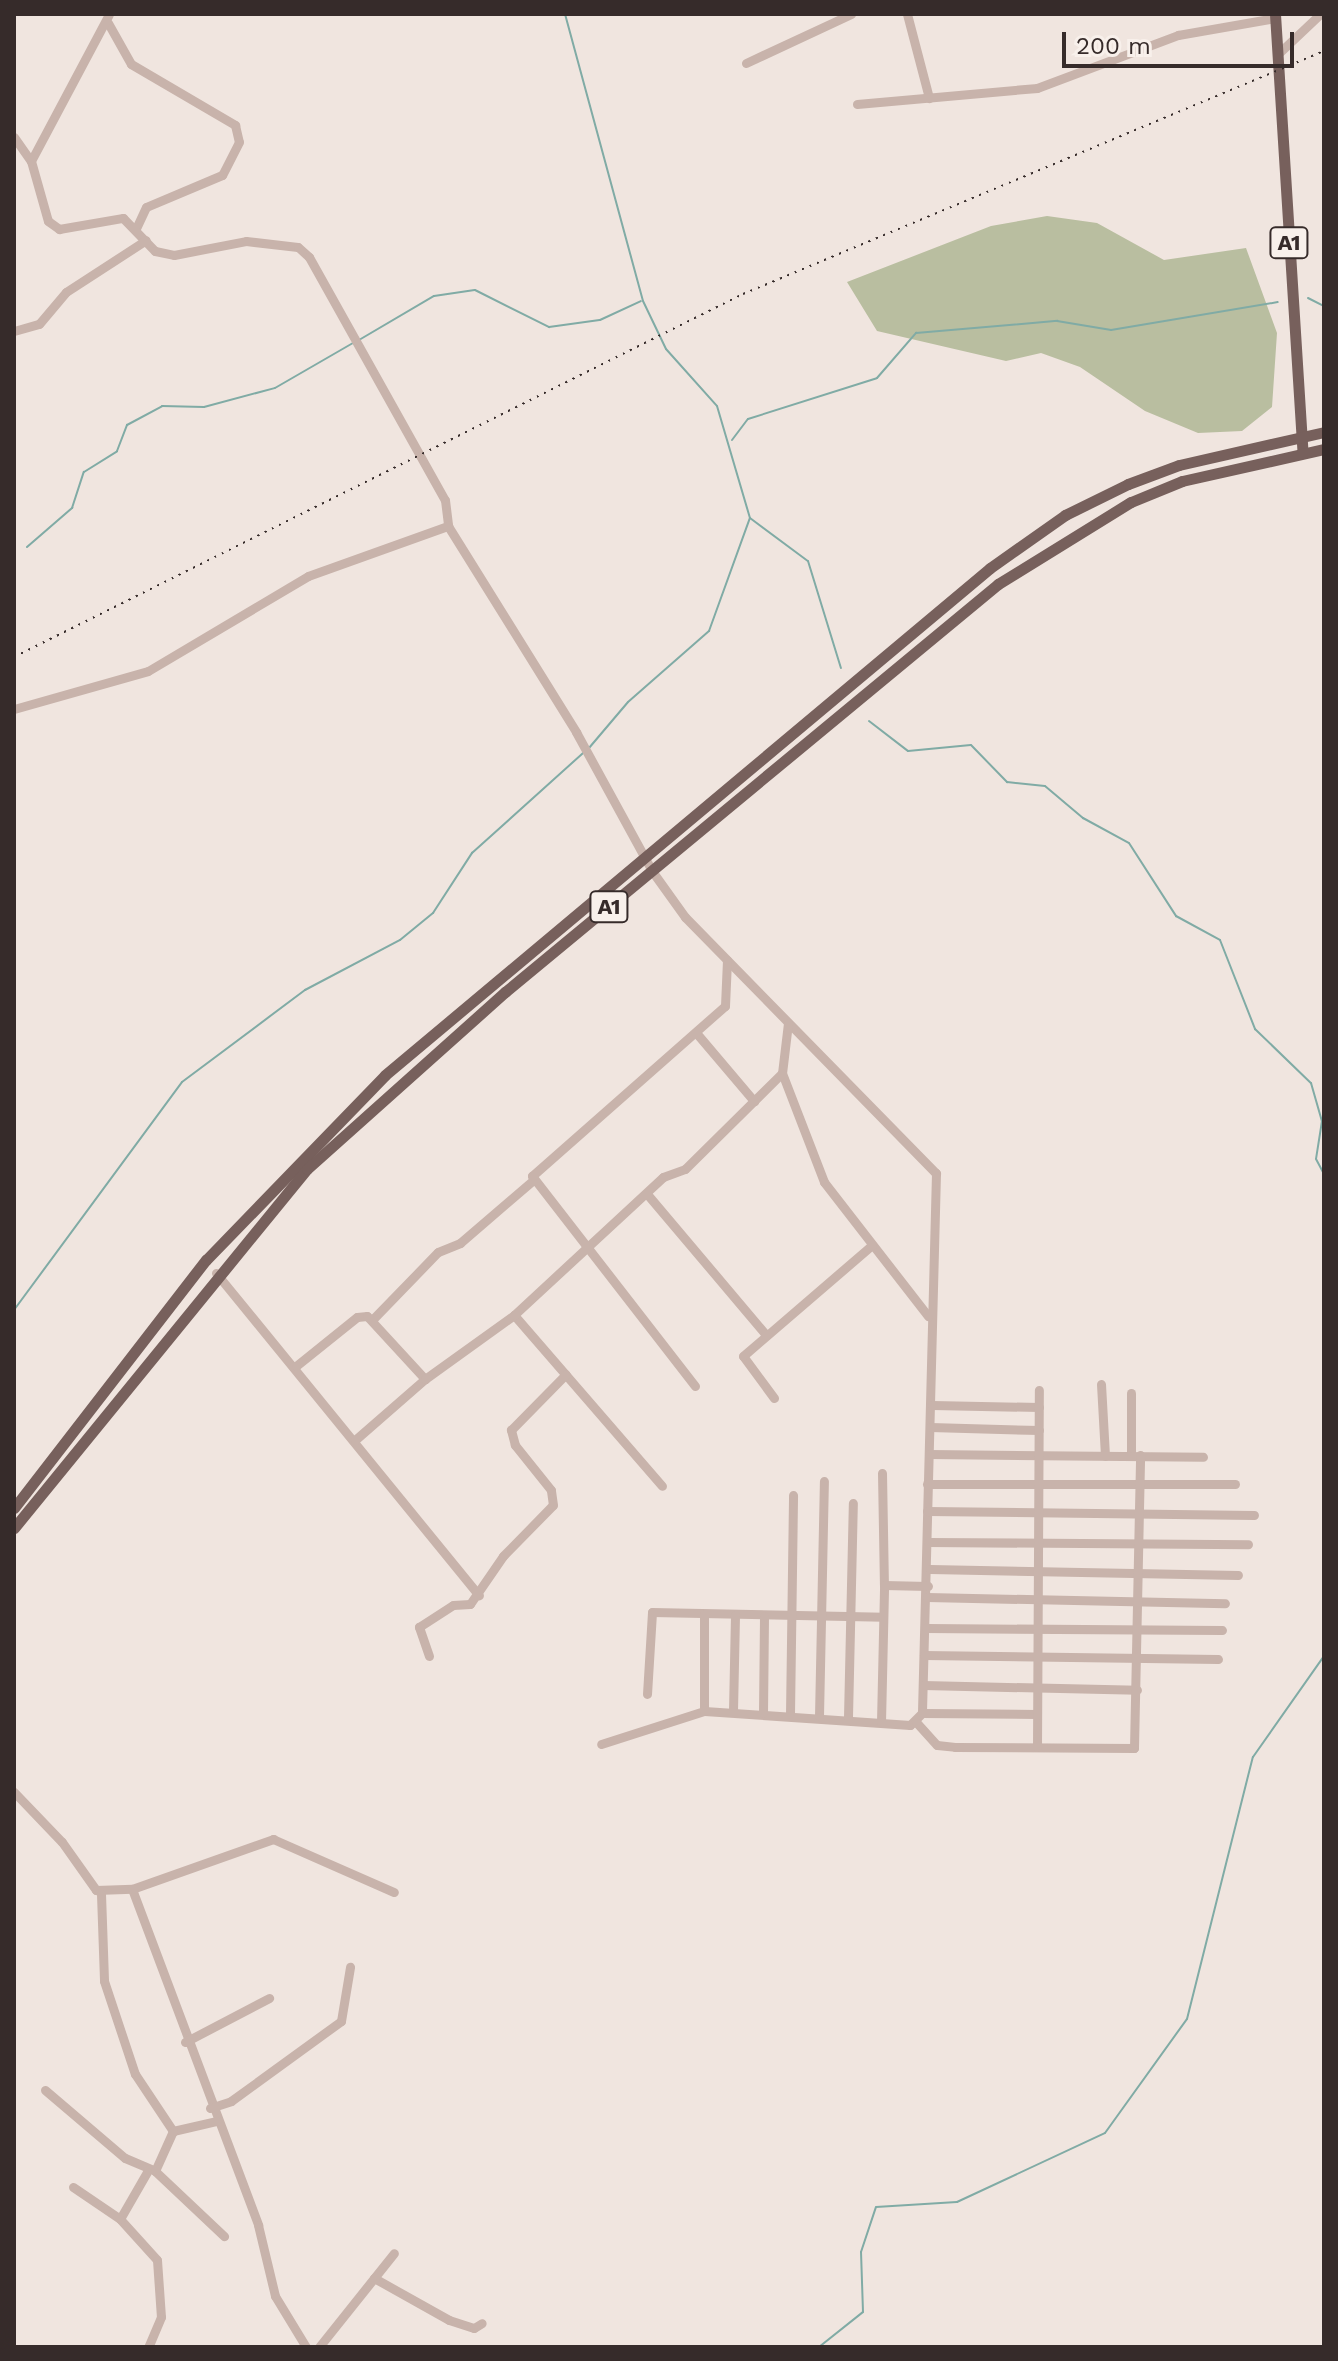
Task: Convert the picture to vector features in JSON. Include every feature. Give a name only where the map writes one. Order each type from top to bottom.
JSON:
[{"type":"main road","name":"A1","points":[[1275,16],[1280,55],[1303,453]]},
{"type":"main road","name":"A1","points":[[14,1508],[206,1260],[385,1075],[644,854],[990,568],[1065,515],[1179,465],[1324,432]]},
{"type":"main road","name":"A1","points":[[14,1528],[216,1273],[307,1169],[410,1072],[652,871],[1031,559],[1182,481],[1324,449]]},
{"type":"street","points":[[746,63],[851,14]]},
{"type":"street","points":[[907,14],[929,98]]},
{"type":"street","points":[[1280,55],[1320,14]]},
{"type":"street","points":[[857,104],[1037,88],[1178,35],[1275,16]]},
{"type":"street","points":[[31,161],[109,18]]},
{"type":"street","points":[[109,18],[131,64],[235,125],[239,142],[222,175],[146,207],[136,228]]},
{"type":"street","points":[[14,137],[31,161],[48,221],[59,229],[123,218],[155,251],[174,255],[246,241],[298,247],[309,257],[445,500],[448,526],[652,871],[685,917],[936,1173],[928,1316],[932,1405],[927,1484],[930,1569],[919,1718],[937,1745],[1134,1748],[1140,1486],[1131,1393]]},
{"type":"street","points":[[14,331],[39,324],[66,292],[146,240]]},
{"type":"street","points":[[14,709],[148,671],[308,576],[448,526]]},
{"type":"street","points":[[373,1319],[438,1252],[460,1243],[532,1181],[551,1155],[698,1035],[725,1006],[727,960]]},
{"type":"street","points":[[788,1023],[782,1073],[824,1182],[928,1316]]},
{"type":"street","points":[[698,1035],[754,1101]]},
{"type":"street","points":[[355,1440],[425,1379],[514,1315],[663,1177],[685,1169],[782,1073]]},
{"type":"street","points":[[532,1181],[695,1386]]},
{"type":"street","points":[[647,1194],[766,1335]]},
{"type":"street","points":[[774,1398],[742,1359],[872,1245]]},
{"type":"street","points":[[216,1273],[355,1440],[383,1483],[479,1595]]},
{"type":"street","points":[[514,1315],[662,1486]]},
{"type":"street","points":[[296,1366],[357,1317],[373,1319],[425,1379]]},
{"type":"street","points":[[429,1656],[419,1627],[479,1595],[503,1556],[553,1505],[554,1495],[515,1445],[511,1430],[566,1374]]},
{"type":"street","points":[[1101,1384],[1105,1456]]},
{"type":"street","points":[[1037,1747],[1039,1390]]},
{"type":"street","points":[[932,1405],[1039,1407]]},
{"type":"street","points":[[930,1427],[1039,1430]]},
{"type":"street","points":[[929,1454],[1203,1457]]},
{"type":"street","points":[[881,1722],[884,1585],[882,1473]]},
{"type":"street","points":[[819,1716],[824,1481]]},
{"type":"street","points":[[927,1484],[1235,1484]]},
{"type":"street","points":[[790,1714],[793,1495]]},
{"type":"street","points":[[848,1717],[853,1503]]},
{"type":"street","points":[[927,1511],[1254,1515]]},
{"type":"street","points":[[928,1542],[1248,1544]]},
{"type":"street","points":[[930,1569],[1238,1575]]},
{"type":"street","points":[[884,1585],[928,1586]]},
{"type":"street","points":[[927,1597],[1225,1603]]},
{"type":"street","points":[[647,1694],[648,1614],[883,1617]]},
{"type":"street","points":[[704,1614],[704,1711]]},
{"type":"street","points":[[733,1711],[735,1615]]},
{"type":"street","points":[[763,1713],[764,1616]]},
{"type":"street","points":[[926,1628],[1222,1630]]},
{"type":"street","points":[[924,1655],[1218,1659]]},
{"type":"street","points":[[923,1685],[1137,1690]]},
{"type":"street","points":[[601,1744],[704,1711],[848,1717],[881,1722],[1037,1714]]},
{"type":"street","points":[[14,1792],[101,1894],[104,1981],[111,2011],[135,2074],[173,2131]]},
{"type":"street","points":[[101,1894],[132,1889],[273,1839],[394,1892]]},
{"type":"street","points":[[132,1889],[185,2042],[258,2225],[275,2296],[306,2347]]},
{"type":"street","points":[[210,2108],[231,2101],[341,2021],[350,1967]]},
{"type":"street","points":[[185,2042],[269,1998]]},
{"type":"street","points":[[45,2090],[151,2171],[224,2236]]},
{"type":"street","points":[[120,2219],[173,2131],[216,2121]]},
{"type":"street","points":[[73,2187],[120,2219],[157,2260],[161,2317],[148,2347]]},
{"type":"street","points":[[319,2347],[394,2253]]},
{"type":"street","points":[[374,2278],[449,2320],[474,2328],[482,2323]]},
{"type":"green space","points":[[1047,216],[1097,223],[1164,260],[1246,248],[1277,333],[1272,407],[1242,431],[1198,433],[1145,411],[1080,367],[1041,353],[1006,361],[877,331],[847,282],[991,226]]},
{"type":"waterway","points":[[565,14],[643,301],[666,349],[717,406],[750,518],[808,561],[841,668]]},
{"type":"waterway","points":[[359,340],[434,296],[475,290],[549,327],[600,320],[641,301]]},
{"type":"waterway","points":[[1308,298],[1324,306]]},
{"type":"waterway","points":[[732,440],[748,419],[877,378],[916,333],[1057,321],[1111,330],[1278,302]]},
{"type":"waterway","points":[[27,547],[72,508],[84,472],[117,451],[127,425],[162,406],[204,407],[275,388],[353,343]]},
{"type":"waterway","points":[[589,748],[628,702],[709,631],[750,518]]},
{"type":"waterway","points":[[869,721],[908,751],[971,745],[1007,782],[1045,786],[1083,818],[1129,843],[1176,916],[1220,940],[1255,1029],[1311,1083],[1322,1121],[1316,1159],[1324,1174]]},
{"type":"waterway","points":[[14,1310],[182,1082],[305,990],[400,940],[433,913],[472,853],[584,752]]},
{"type":"waterway","points":[[819,2347],[863,2312],[861,2252],[876,2207],[957,2202],[1105,2133],[1187,2019],[1253,1757],[1324,1656]]},
{"type":"railway","points":[[14,657],[743,294],[1324,51]]}]
